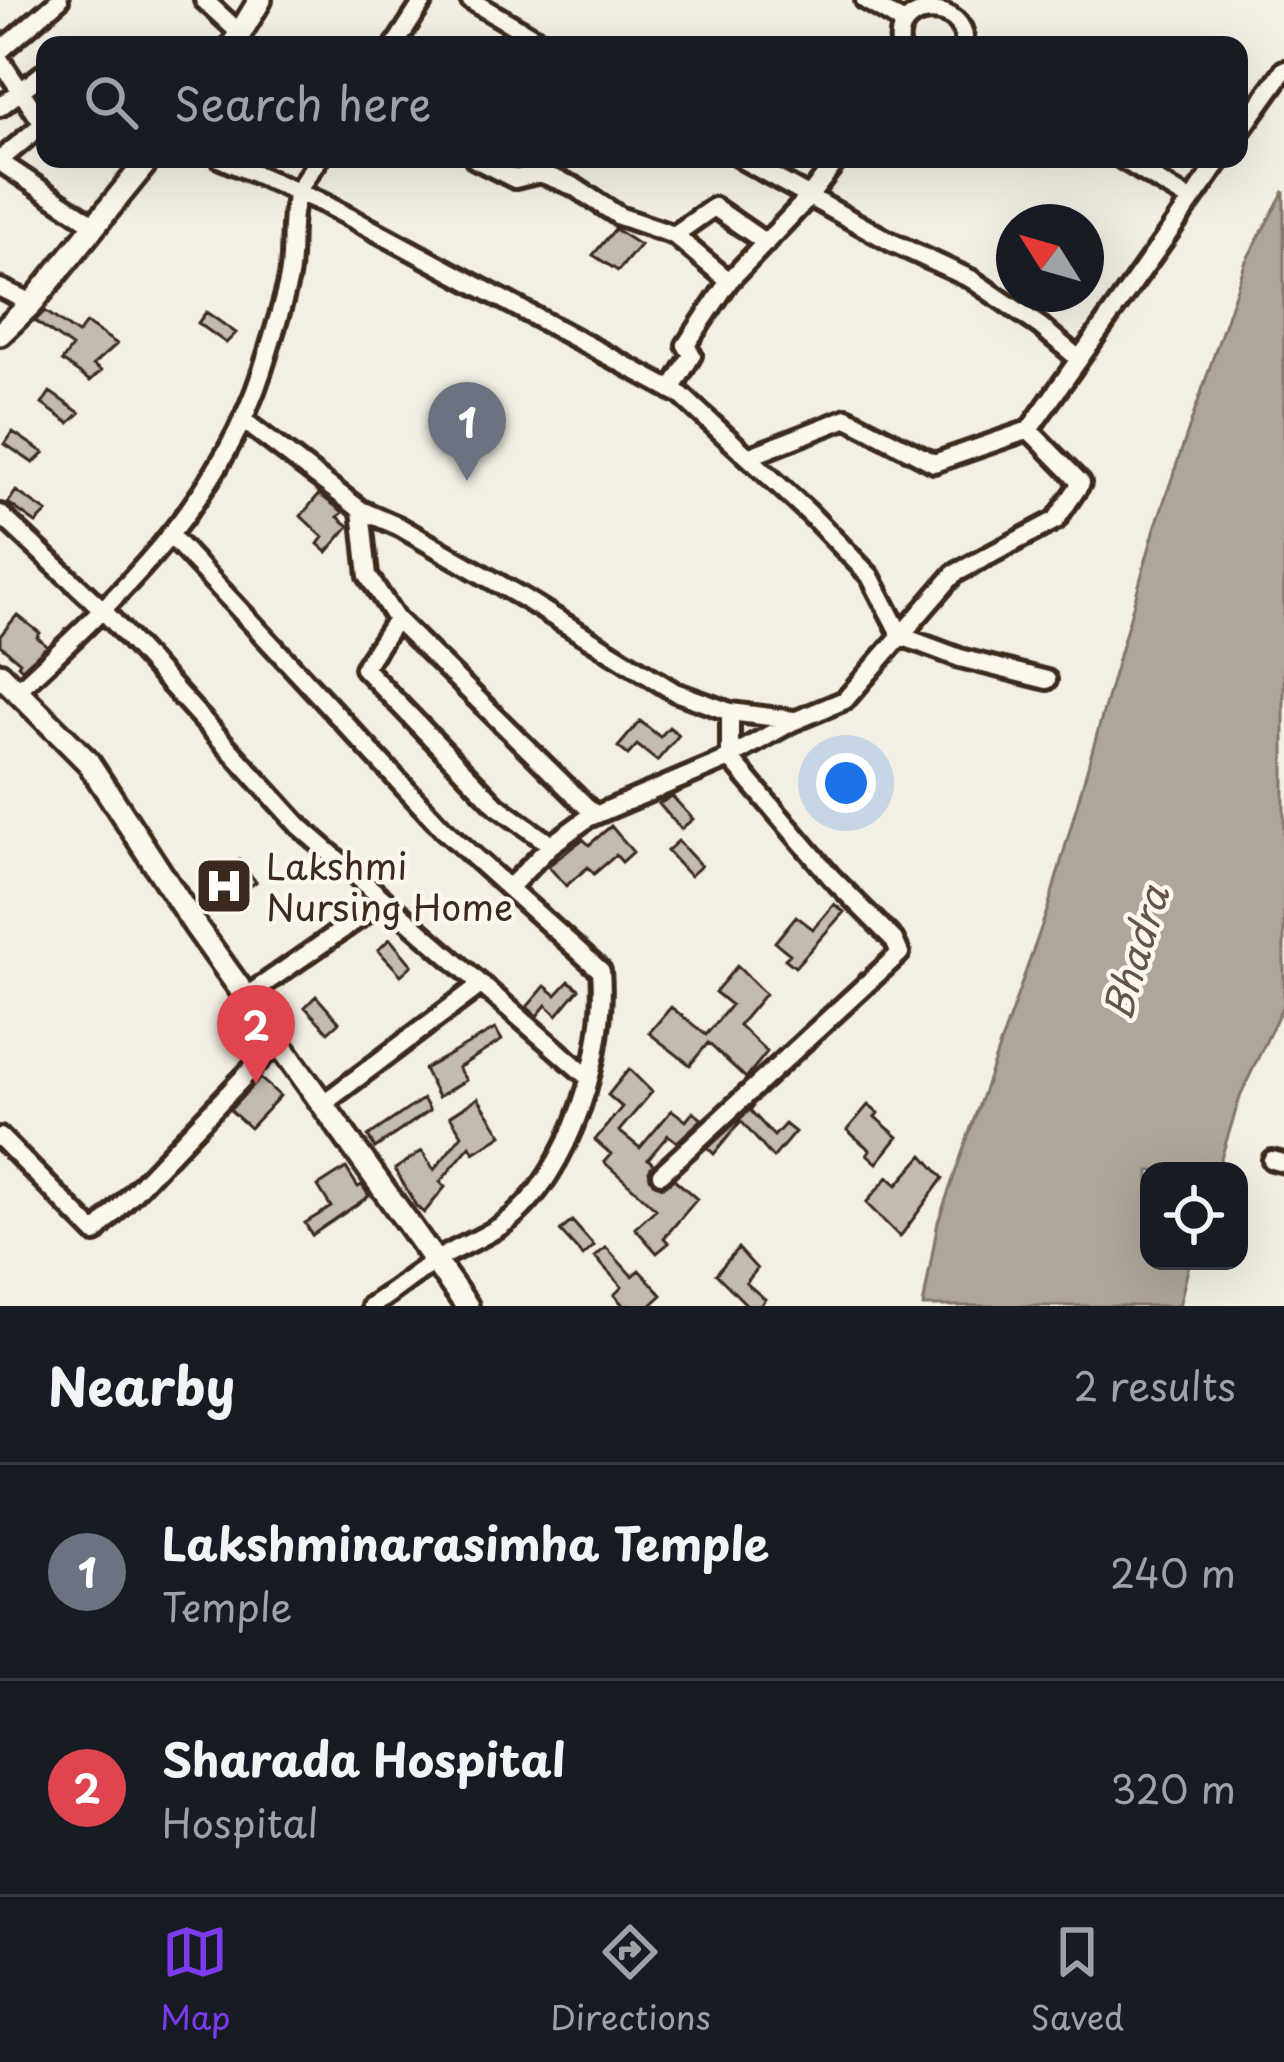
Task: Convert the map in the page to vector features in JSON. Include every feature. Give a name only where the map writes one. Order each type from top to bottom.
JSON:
[{"type":"main road","points":[[239,36],[260,0]]},
{"type":"main road","points":[[0,334],[32,303],[142,168]]},
{"type":"main road","points":[[0,674],[88,762],[196,927],[467,1306]]},
{"type":"street","points":[[0,51],[58,0]]},
{"type":"street","points":[[204,0],[234,36]]},
{"type":"street","points":[[400,36],[424,0]]},
{"type":"street","points":[[470,0],[532,36]]},
{"type":"street","points":[[865,0],[902,22]]},
{"type":"street","points":[[901,36],[902,22],[923,5],[947,8],[963,26],[964,36]]},
{"type":"street","points":[[0,60],[36,114]]},
{"type":"street","points":[[1248,121],[1284,70]]},
{"type":"street","points":[[0,107],[36,79]]},
{"type":"street","points":[[36,130],[0,161],[95,225]]},
{"type":"street","points":[[242,168],[298,192],[670,390],[809,512],[870,576],[901,636],[960,658],[1047,680]]},
{"type":"street","points":[[18,690],[171,536],[211,482],[261,374],[290,277],[298,192],[313,168]]},
{"type":"street","points":[[493,168],[515,179],[540,173],[573,186],[619,216],[674,236],[729,281]]},
{"type":"street","points":[[756,168],[971,279],[1079,359]]},
{"type":"street","points":[[670,390],[692,356],[686,345],[729,281],[831,168]]},
{"type":"street","points":[[1137,168],[1191,201]]},
{"type":"street","points":[[748,457],[847,418],[934,464],[1029,430],[1215,168]]},
{"type":"street","points":[[674,236],[714,207],[766,243]]},
{"type":"street","points":[[0,288],[32,303]]},
{"type":"street","points":[[243,420],[361,510],[525,598],[675,692],[730,712],[796,720]]},
{"type":"street","points":[[509,888],[550,845],[596,815],[730,758],[796,720],[845,700],[954,574],[1056,520],[1081,483],[1029,430]]},
{"type":"street","points":[[361,510],[368,576],[396,620],[596,815]]},
{"type":"street","points":[[0,514],[102,609],[300,826],[589,1078]]},
{"type":"street","points":[[171,536],[443,829],[601,970],[604,1001],[589,1078],[574,1121],[540,1189],[506,1223],[435,1261],[371,1306]]},
{"type":"street","points":[[396,620],[364,668],[496,806],[550,845]]},
{"type":"street","points":[[661,1174],[900,953],[895,940],[831,877],[730,758],[730,712]]},
{"type":"street","points":[[248,995],[384,901]]},
{"type":"street","points":[[325,1103],[479,986]]},
{"type":"street","points":[[0,1137],[94,1234],[280,1039]]},
{"type":"water","name":"Bhadra","points":[[1284,191],[1284,1003],[1241,1094],[1220,1162],[1140,1162],[1140,1270],[1188,1270],[1179,1306],[923,1306],[938,1222],[1048,908],[1155,528],[1246,261]]},
{"type":"building","points":[[615,229],[640,245],[618,271],[593,255]]},
{"type":"building","points":[[45,311],[78,334],[86,323],[117,344],[93,365],[101,371],[90,381],[62,361],[72,347],[35,321]]},
{"type":"building","points":[[206,312],[236,333],[226,343],[198,323]]},
{"type":"building","points":[[50,392],[80,413],[69,423],[42,404]]},
{"type":"building","points":[[13,432],[44,453],[33,463],[5,444]]},
{"type":"building","points":[[16,491],[47,512],[36,523],[8,503]]},
{"type":"building","points":[[319,494],[343,512],[338,517],[349,526],[327,552],[318,544],[323,537],[301,516]]},
{"type":"building","points":[[17,615],[40,633],[37,637],[47,646],[22,669],[0,645],[0,636]]},
{"type":"building","points":[[640,721],[660,737],[669,727],[679,735],[657,761],[637,745],[628,755],[618,747]]},
{"type":"building","points":[[672,796],[693,819],[681,829],[659,804]]},
{"type":"building","points":[[611,826],[633,852],[622,862],[616,855],[594,874],[588,867],[566,886],[548,866],[583,839],[589,845]]},
{"type":"building","points":[[678,841],[701,866],[690,876],[667,851]]},
{"type":"building","points":[[239,860],[256,882],[222,908],[205,885]]},
{"type":"building","points":[[834,904],[844,912],[795,967],[785,959],[790,954],[775,942],[796,916],[813,929]]},
{"type":"building","points":[[390,939],[412,965],[401,975],[378,950]]},
{"type":"building","points":[[737,966],[765,994],[739,1025],[767,1052],[746,1078],[708,1043],[690,1065],[649,1033],[671,1007],[706,1035],[731,1005],[715,992]]},
{"type":"building","points":[[569,981],[579,989],[557,1015],[546,1005],[537,1016],[527,1007],[545,986],[556,995]]},
{"type":"building","points":[[316,996],[339,1022],[328,1032],[305,1007]]},
{"type":"building","points":[[495,1029],[502,1040],[458,1068],[466,1080],[438,1097],[424,1069]]},
{"type":"building","points":[[629,1069],[652,1092],[619,1131],[640,1148],[672,1110],[686,1121],[693,1112],[702,1119],[677,1142],[668,1135],[648,1159],[653,1164],[649,1171],[653,1183],[663,1187],[674,1179],[697,1199],[664,1238],[669,1243],[657,1253],[635,1228],[656,1209],[604,1162],[611,1154],[595,1140],[622,1107],[608,1095]]},
{"type":"building","points":[[260,1078],[280,1096],[250,1128],[230,1110]]},
{"type":"building","points":[[478,1098],[502,1135],[474,1153],[470,1146],[440,1182],[445,1187],[424,1213],[395,1169],[422,1151],[434,1170],[462,1135],[450,1116]]},
{"type":"building","points":[[423,1099],[430,1110],[375,1148],[368,1136]]},
{"type":"building","points":[[868,1105],[898,1137],[877,1163],[847,1130]]},
{"type":"building","points":[[754,1106],[750,1110],[774,1136],[785,1124],[795,1132],[773,1158],[741,1121],[714,1154],[708,1148]]},
{"type":"building","points":[[923,1155],[943,1178],[900,1237],[866,1203],[888,1177],[897,1185]]},
{"type":"building","points":[[346,1168],[369,1196],[312,1235],[305,1223],[331,1207],[318,1186]]},
{"type":"building","points":[[572,1221],[594,1246],[583,1256],[560,1231]]},
{"type":"building","points":[[606,1247],[632,1276],[639,1270],[662,1295],[650,1306],[624,1306],[614,1295],[622,1287],[595,1257]]},
{"type":"building","points":[[738,1248],[757,1269],[746,1283],[765,1299],[760,1306],[748,1306],[716,1274]]},
{"type":"place","name":"Lakshminarasimha Temple","points":[[467,481]]},
{"type":"place","name":"Lakshmi Nursing Home","points":[[224,886]]},
{"type":"place","name":"Sharada Hospital","points":[[256,1084]]}]
